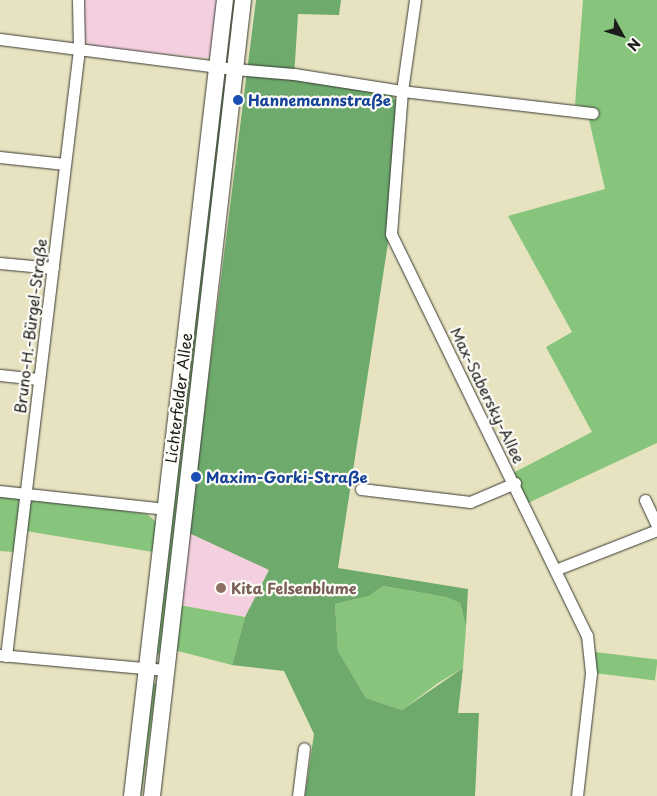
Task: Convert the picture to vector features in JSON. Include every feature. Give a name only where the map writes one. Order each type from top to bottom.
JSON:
[{"type":"main road","name":"Lichterfelder Allee","points":[[132,796],[225,0]]},
{"type":"main road","name":"Lichterfelder Allee","points":[[152,796],[242,0]]},
{"type":"street","name":"Bruno-H.-Bürgel-Straße","points":[[3,655],[26,493],[38,379],[65,164],[78,49],[78,0]]},
{"type":"street","name":"Max-Sabersky-Allee","points":[[415,0],[402,91],[391,234],[588,634],[591,653],[591,673],[577,796]]},
{"type":"street","points":[[0,39],[234,69],[294,74],[402,91],[593,113]]},
{"type":"street","points":[[0,158],[65,164]]},
{"type":"street","points":[[0,263],[53,268]]},
{"type":"street","points":[[0,374],[38,379]]},
{"type":"street","points":[[361,489],[470,502],[515,483]]},
{"type":"street","points":[[0,491],[165,509]]},
{"type":"street","points":[[645,500],[657,526]]},
{"type":"street","points":[[555,570],[657,530]]},
{"type":"street","points":[[3,655],[166,670]]},
{"type":"street","points":[[298,796],[304,748]]},
{"type":"shaded area","points":[[82,0],[221,0],[213,53],[209,57],[204,58],[91,46],[84,40]]},
{"type":"shaded area","name":"Kita Felsenblume","points":[[189,533],[269,570],[245,617],[180,605]]},
{"type":"green space","points":[[256,0],[341,0],[339,15],[298,14],[294,78],[390,93],[397,102],[388,243],[338,568],[468,589],[466,627],[460,603],[446,597],[383,586],[369,596],[335,604],[338,651],[366,698],[402,710],[463,668],[458,713],[479,713],[475,796],[305,796],[314,734],[284,671],[232,665],[245,617],[269,570],[189,533]]},
{"type":"green space","points":[[583,0],[657,0],[657,443],[528,503],[513,473],[592,432],[546,347],[572,332],[508,216],[605,189],[586,107],[575,105]]},
{"type":"green space","points":[[222,87],[225,87],[164,647],[156,655]]},
{"type":"green space","points":[[0,494],[16,496],[20,500],[14,552],[0,551]]},
{"type":"green space","points":[[36,498],[147,514],[156,522],[153,552],[26,531],[29,504]]},
{"type":"green space","points":[[383,586],[446,597],[460,603],[466,627],[463,668],[438,683],[402,710],[366,698],[338,651],[335,604],[369,596]]},
{"type":"green space","points":[[179,605],[245,617],[232,665],[174,650]]},
{"type":"green space","points":[[595,652],[657,660],[655,681],[592,673]]},
{"type":"green space","points":[[150,683],[157,684],[141,796],[134,796]]},
{"type":"place","name":"Hannemannstraße","points":[[238,100]]},
{"type":"place","name":"Maxim-Gorki-Straße","points":[[196,477]]},
{"type":"place","name":"Kita Felsenblume","points":[[221,588]]}]
